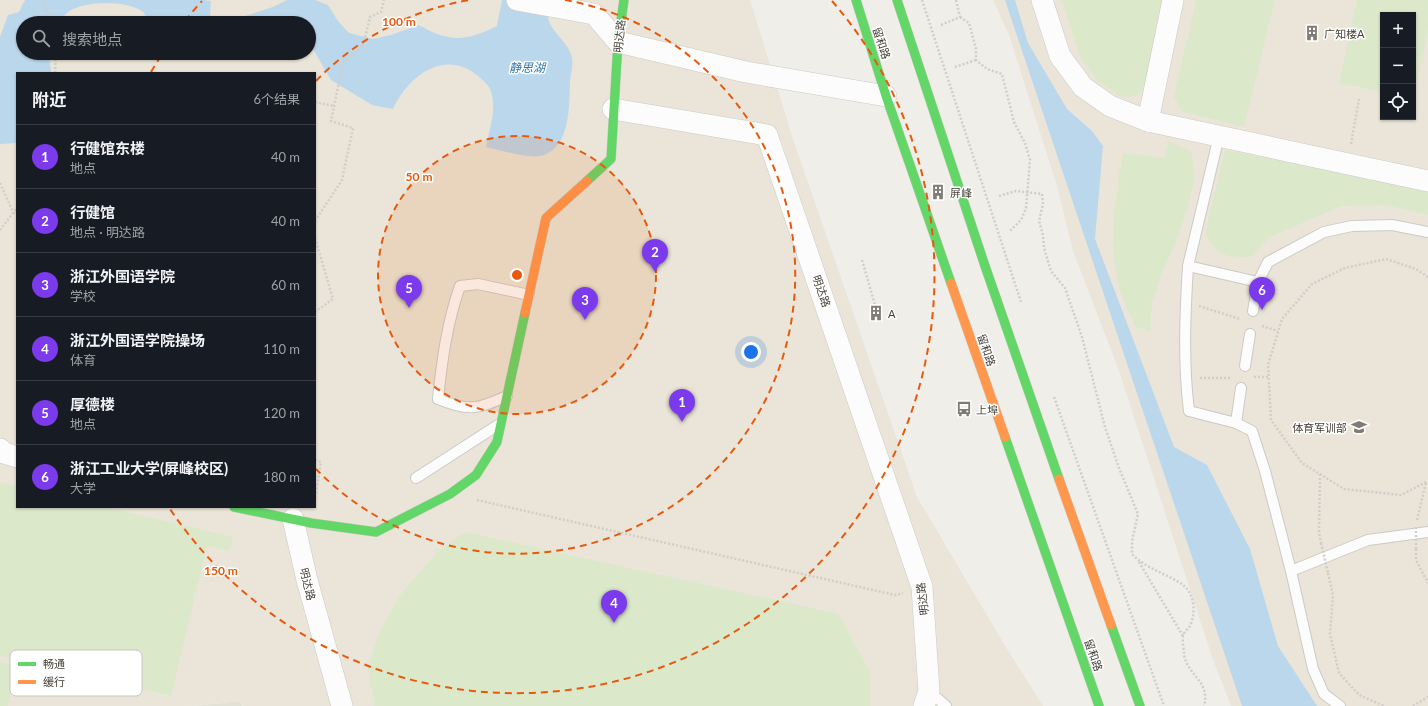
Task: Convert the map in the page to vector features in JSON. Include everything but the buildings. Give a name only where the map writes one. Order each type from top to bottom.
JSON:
[{"type":"main road","name":"明达路","points":[[613,109],[618,42],[624,0]]},
{"type":"main road","name":"留和路","points":[[856,0],[886,96],[1099,706]]},
{"type":"main road","points":[[897,0],[951,165],[1054,468],[1140,706]]},
{"type":"main road","points":[[239,508],[293,519],[376,532],[450,494],[476,475],[497,442],[546,218],[611,159],[613,109]]},
{"type":"street","points":[[517,0],[594,14],[618,42],[746,72],[886,96]]},
{"type":"street","points":[[1042,0],[1060,56],[1083,87],[1110,106],[1148,121],[1428,181]]},
{"type":"street","points":[[1148,121],[1173,0]]},
{"type":"street","name":"明达路","points":[[613,109],[768,135],[922,587],[926,698]]},
{"type":"street","points":[[0,449],[4,453],[16,457]]},
{"type":"street","name":"明达路","points":[[293,519],[307,580],[342,706]]},
{"type":"lane","points":[[1219,136],[1188,266],[1185,378],[1189,411],[1236,423],[1252,431],[1267,478],[1291,572],[1313,669],[1324,694],[1340,706]]},
{"type":"lane","points":[[1253,311],[1258,282],[1268,262],[1324,232],[1352,226],[1392,225],[1428,232]]},
{"type":"lane","points":[[1188,266],[1258,282]]},
{"type":"lane","points":[[507,396],[480,408],[457,407],[438,399],[442,362],[450,314],[460,286],[478,284],[529,295]]},
{"type":"lane","points":[[1245,366],[1250,334]]},
{"type":"lane","points":[[1236,423],[1241,388]]},
{"type":"lane","points":[[416,478],[502,422]]},
{"type":"lane","points":[[1291,572],[1368,540],[1428,532]]},
{"type":"lane","points":[[926,698],[946,706]]},
{"type":"path","points":[[42,0],[43,7],[53,16]]},
{"type":"path","points":[[316,219],[342,180],[353,128],[331,121],[343,64],[362,46],[370,17],[381,12],[384,0]]},
{"type":"path","points":[[922,0],[1023,307]]},
{"type":"path","points":[[956,0],[960,17],[969,23],[976,49],[976,60]]},
{"type":"path","points":[[941,25],[960,17]]},
{"type":"path","points":[[55,72],[56,60]]},
{"type":"path","points":[[955,66],[976,60]]},
{"type":"path","points":[[976,60],[987,69],[1002,74],[1014,122],[1025,143],[1030,160],[1026,208],[1021,220],[1010,231]]},
{"type":"path","points":[[1347,164],[1359,100]]},
{"type":"path","points":[[316,102],[334,106]]},
{"type":"path","points":[[0,183],[14,214]]},
{"type":"path","points":[[999,196],[1016,192],[1042,194],[1043,204],[1039,221],[1043,235],[1044,248],[1051,271],[1065,288],[1082,337],[1106,427],[1119,468],[1138,514],[1132,541],[1132,554],[1139,562],[1183,636],[1184,656],[1189,668],[1201,682],[1207,696],[1204,706]]},
{"type":"path","points":[[0,230],[16,210]]},
{"type":"path","points":[[316,241],[333,299],[316,311]]},
{"type":"path","points":[[1427,481],[1401,495],[1344,489],[1302,463],[1271,420],[1268,364],[1282,319],[1312,284],[1345,268],[1386,259],[1416,269],[1428,276]]},
{"type":"path","points":[[862,260],[880,322]]},
{"type":"path","points":[[1186,301],[1243,319]]},
{"type":"path","points":[[1257,324],[1278,331]]},
{"type":"path","points":[[1185,378],[1238,377]]},
{"type":"path","points":[[1246,377],[1269,377]]},
{"type":"path","points":[[1051,390],[1164,706]]},
{"type":"path","points":[[316,460],[321,462],[316,493]]},
{"type":"path","points":[[1320,474],[1319,532],[1333,595],[1330,634],[1339,673],[1359,695],[1384,706]]},
{"type":"path","points":[[1427,481],[1416,527],[1416,560],[1428,583]]},
{"type":"path","points":[[450,494],[895,595],[922,587]]},
{"type":"path","points":[[1139,562],[1174,579],[1188,590],[1195,610],[1190,626],[1183,636]]},
{"type":"path","points":[[1413,706],[1428,697]]},
{"type":"shaded area","points":[[0,0],[750,0],[794,142],[917,497],[1004,644],[1043,706],[243,706],[240,701],[191,706],[0,706]]},
{"type":"shaded area","points":[[993,0],[1428,0],[1428,706],[1231,706],[1212,657],[1118,368],[1073,251],[1057,186],[1009,35]]},
{"type":"shaded area","points":[[240,701],[242,706],[195,706]]},
{"type":"green space","points":[[1062,0],[1166,0],[1150,83],[1137,96],[1121,97],[1097,80],[1080,57]]},
{"type":"green space","points":[[1196,0],[1275,0],[1244,127],[1183,112],[1174,97]]},
{"type":"green space","points":[[1357,0],[1428,0],[1428,29],[1416,88],[1416,12],[1380,12],[1380,91],[1339,83]]},
{"type":"green space","points":[[1169,141],[1191,151],[1195,174],[1188,207],[1175,244],[1161,274],[1152,304],[1150,331],[1136,327],[1123,299],[1115,263],[1113,226],[1123,153],[1164,158]]},
{"type":"green space","points":[[1225,150],[1428,189],[1428,215],[1386,205],[1341,206],[1270,237],[1251,257],[1228,256],[1214,247],[1205,234]]},
{"type":"green space","points":[[0,482],[16,486],[16,508],[109,508],[233,537],[230,551],[207,546],[171,696],[142,689],[142,650],[10,650],[10,658],[0,656]]},
{"type":"green space","points":[[465,532],[839,614],[870,673],[870,706],[374,706],[368,668],[379,633],[400,595],[438,551]]},
{"type":"green space","points":[[0,662],[10,664],[10,696],[8,706],[0,706]]},
{"type":"water","name":"静思湖","points":[[25,0],[204,0],[211,1],[210,15],[212,16],[145,16],[143,12],[127,5],[105,3],[83,6],[74,9],[64,16],[16,16],[16,60],[50,60],[51,72],[16,72],[16,143],[0,144],[0,37],[8,15],[19,12]]},
{"type":"water","name":"静思湖","points":[[287,0],[315,0],[328,5],[338,21],[349,33],[373,39],[391,35],[419,25],[440,35],[458,38],[476,35],[497,26],[502,0],[551,0],[548,13],[549,20],[554,30],[566,44],[572,57],[567,123],[564,134],[553,150],[544,155],[538,156],[523,155],[486,147],[493,114],[491,92],[483,80],[465,68],[453,65],[441,65],[429,70],[408,86],[393,109],[372,105],[331,80],[316,54],[316,16],[245,16],[273,7]]},
{"type":"water","points":[[1005,0],[1015,0],[1028,43],[1067,109],[1092,131],[1103,146],[1095,239],[1174,447],[1207,465],[1250,549],[1278,646],[1317,706],[1242,706]]},
{"type":"traffic: fast","points":[[587,181],[611,159],[618,42],[624,0]]},
{"type":"traffic: fast","points":[[856,0],[886,96],[951,283]]},
{"type":"traffic: fast","points":[[897,0],[985,266],[1059,479]]},
{"type":"traffic: fast","points":[[239,508],[311,523],[376,532],[450,494],[476,475],[497,442],[525,313]]},
{"type":"traffic: fast","points":[[1005,437],[1099,706]]},
{"type":"traffic: fast","points":[[1111,625],[1140,706]]},
{"type":"traffic: slow","points":[[525,313],[546,218],[587,181]]},
{"type":"traffic: slow","points":[[951,283],[1005,437]]},
{"type":"traffic: slow","points":[[1059,479],[1111,625]]},
{"type":"place","name":"广知楼A","points":[[1312,33]]},
{"type":"place","name":"屏峰","points":[[938,192]]},
{"type":"place","name":"行健馆","points":[[655,272]]},
{"type":"place","name":"厚德楼","points":[[409,308]]},
{"type":"place","name":"浙江工业大学(屏峰校区)","points":[[1262,310]]},
{"type":"place","name":"A","points":[[876,313]]},
{"type":"place","name":"浙江外国语学院","points":[[585,320]]},
{"type":"place","name":"上埠","points":[[964,409]]},
{"type":"place","name":"行健馆东楼","points":[[682,422]]},
{"type":"place","name":"体育军训部","points":[[1359,427]]},
{"type":"place","name":"浙江外国语学院操场","points":[[614,623]]}]
